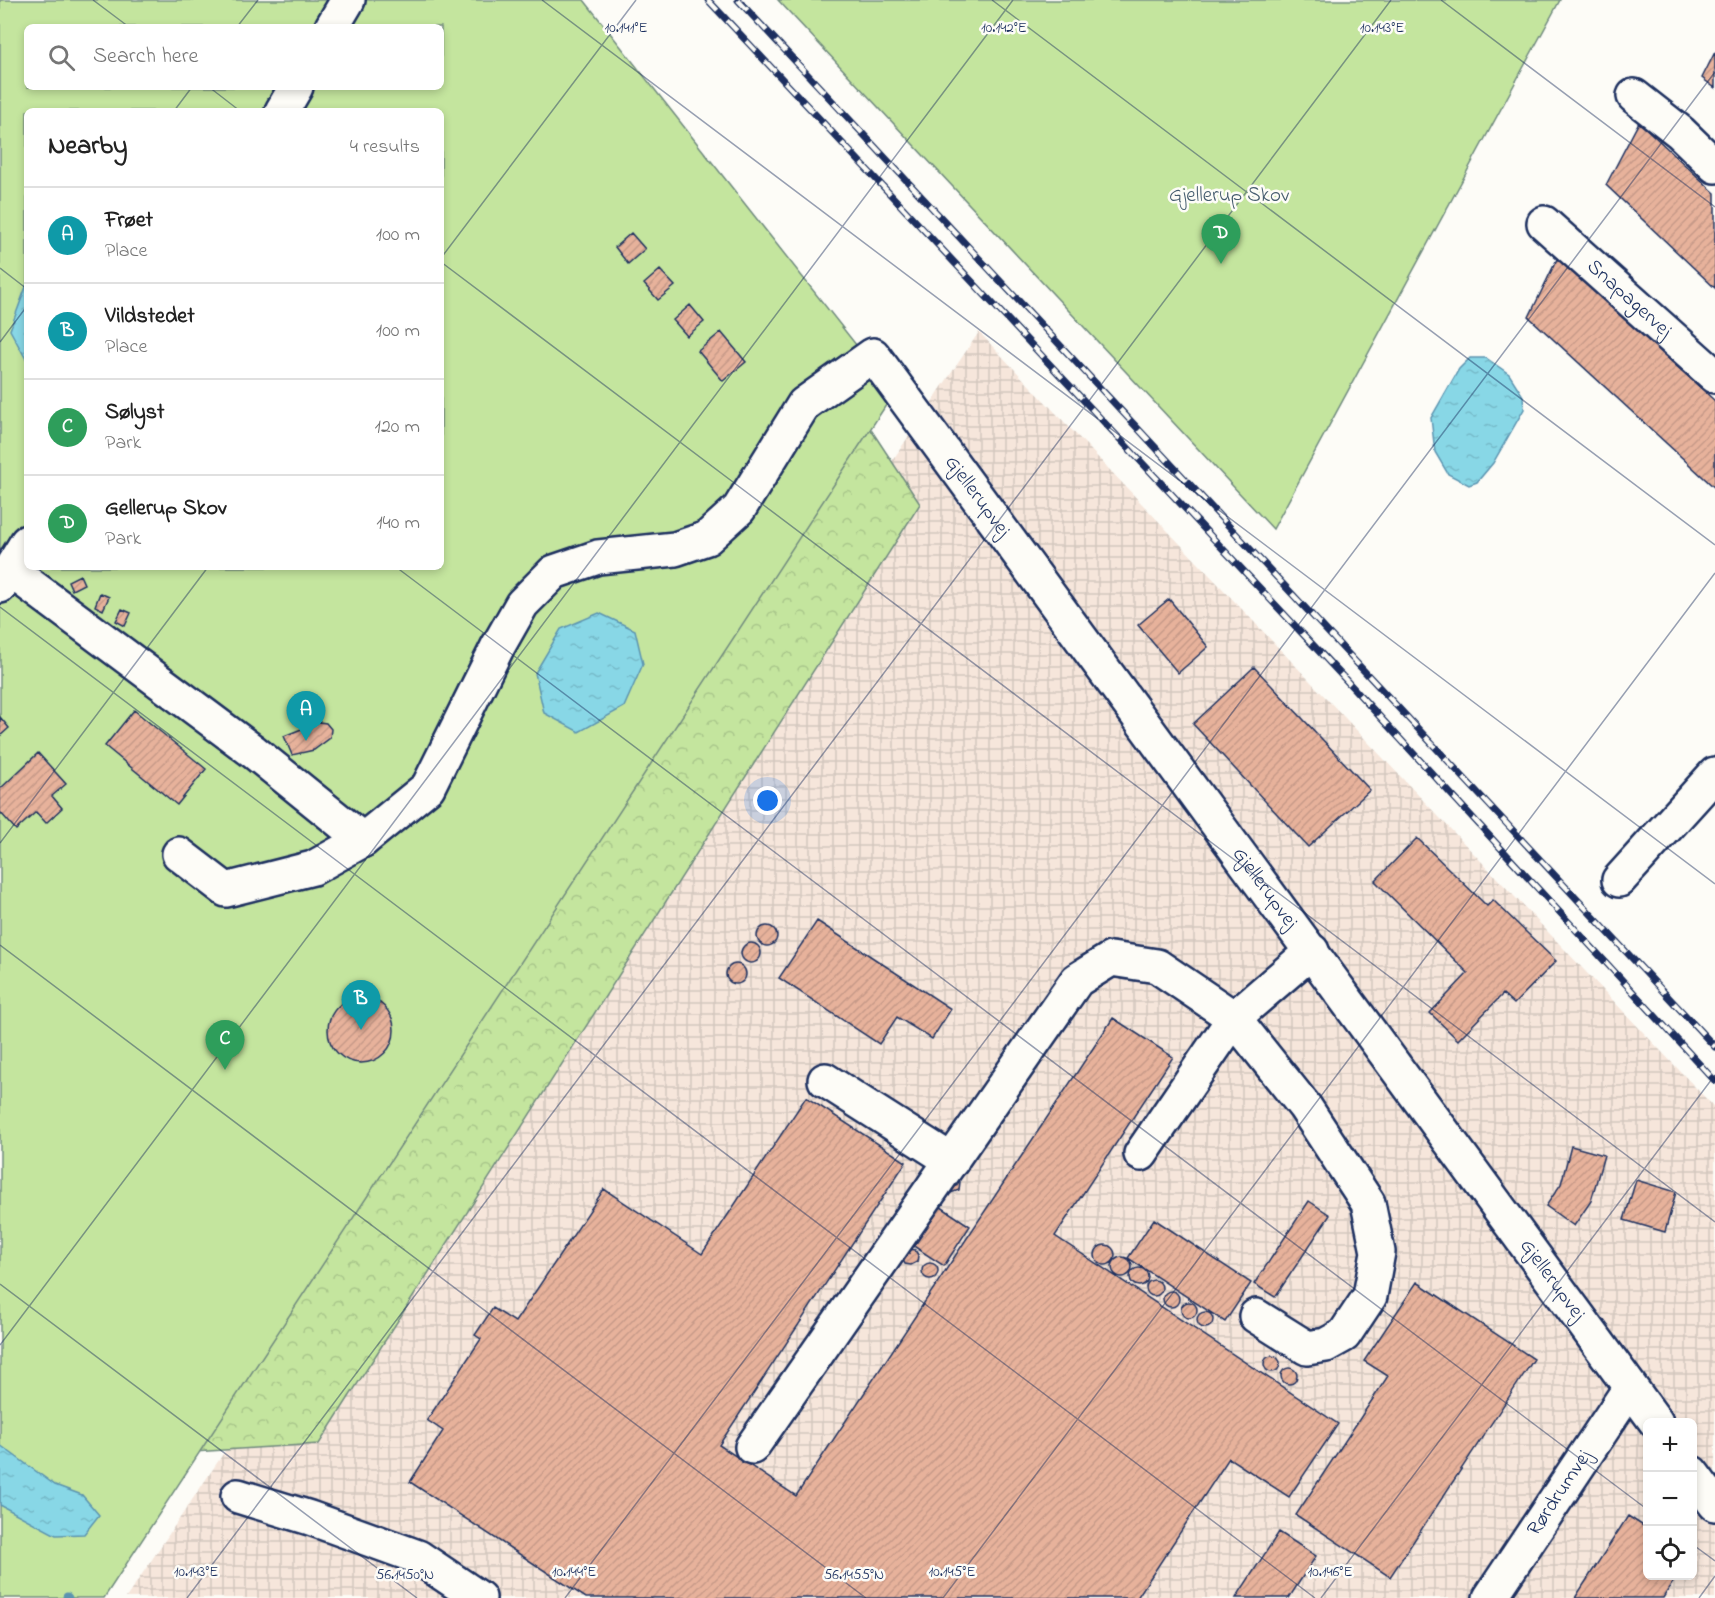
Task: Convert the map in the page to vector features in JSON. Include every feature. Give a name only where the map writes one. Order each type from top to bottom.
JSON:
[{"type":"street","points":[[334,24],[348,0]]},
{"type":"street","points":[[284,108],[294,90]]},
{"type":"street","points":[[1634,96],[1680,132],[1715,166]]},
{"type":"street","name":"Snapagervej","points":[[1544,223],[1715,376]]},
{"type":"street","name":"Gjellerupvej","points":[[363,840],[428,787],[496,648],[517,612],[554,572],[597,557],[675,549],[707,538],[739,509],[804,404],[873,355],[1653,1418]]},
{"type":"street","points":[[24,547],[5,578],[254,752],[363,840],[313,868],[226,890],[179,854]]},
{"type":"street","points":[[1619,880],[1715,774]]},
{"type":"street","points":[[1142,1154],[1234,1017],[1312,951]]},
{"type":"street","points":[[752,1447],[1077,980],[1111,959],[1157,966],[1234,1017],[1305,1107],[1368,1203],[1378,1252],[1370,1296],[1344,1335],[1326,1345],[1307,1348],[1256,1316]]},
{"type":"street","points":[[825,1080],[952,1161]]},
{"type":"street","name":"Rørdrumvej","points":[[1490,1598],[1630,1388]]},
{"type":"street","points":[[1697,1480],[1715,1504]]},
{"type":"street","points":[[238,1496],[310,1518],[417,1557],[479,1598]]},
{"type":"shaded area","points":[[979,332],[1715,1108],[1715,1598],[126,1598]]},
{"type":"green space","points":[[0,0],[584,0],[894,393],[104,1598],[0,1598]]},
{"type":"green space","name":"Gjellerup Skov","points":[[778,0],[1560,0],[1273,529]]},
{"type":"green space","points":[[862,416],[920,504],[319,1444],[147,1455],[0,1354]]},
{"type":"water","points":[[24,292],[24,356],[10,330]]},
{"type":"water","points":[[1470,358],[1486,358],[1509,374],[1523,396],[1524,409],[1493,463],[1477,482],[1469,485],[1448,474],[1435,452],[1431,418],[1459,369]]},
{"type":"water","points":[[599,613],[635,630],[643,664],[624,707],[579,732],[544,713],[535,673],[561,629]]},
{"type":"water","points":[[0,1445],[55,1485],[82,1495],[99,1515],[84,1534],[56,1535],[0,1505]]},
{"type":"building","points":[[1715,52],[1715,88],[1702,78]]},
{"type":"building","points":[[1639,122],[1715,193],[1715,288],[1606,185]]},
{"type":"building","points":[[631,233],[645,249],[628,264],[615,247]]},
{"type":"building","points":[[1558,257],[1715,401],[1715,488],[1529,317]]},
{"type":"building","points":[[660,270],[675,286],[658,300],[644,284]]},
{"type":"building","points":[[690,305],[704,322],[687,336],[673,320]]},
{"type":"building","points":[[721,332],[746,362],[723,381],[698,351]]},
{"type":"building","points":[[80,575],[84,584],[72,590],[68,581]]},
{"type":"building","points":[[100,593],[109,597],[103,610],[95,606]]},
{"type":"building","points":[[1169,599],[1208,647],[1178,673],[1138,625]]},
{"type":"building","points":[[122,609],[131,613],[125,626],[116,621]]},
{"type":"building","points":[[1254,667],[1370,790],[1308,847],[1193,724]]},
{"type":"building","points":[[134,710],[206,769],[177,805],[105,746]]},
{"type":"building","points":[[0,717],[9,728],[0,736]]},
{"type":"building","points":[[319,722],[326,723],[331,729],[330,738],[314,750],[292,755],[284,736]]},
{"type":"building","points":[[38,753],[66,784],[52,796],[62,808],[46,823],[36,812],[16,830],[0,812],[0,789]]},
{"type":"building","points":[[1417,838],[1487,906],[1493,900],[1556,961],[1514,1004],[1503,994],[1458,1040],[1430,1013],[1468,973],[1375,881]]},
{"type":"building","points":[[817,921],[951,1009],[932,1039],[897,1017],[879,1044],[779,978]]},
{"type":"building","points":[[767,926],[774,929],[777,936],[774,943],[767,946],[760,943],[757,936],[760,929]]},
{"type":"building","points":[[751,943],[758,946],[761,953],[758,960],[751,963],[744,960],[741,953],[744,946]]},
{"type":"building","points":[[736,964],[743,967],[746,974],[743,981],[736,984],[729,981],[726,974],[729,967]]},
{"type":"building","points":[[354,997],[368,997],[380,1002],[389,1011],[394,1030],[392,1043],[385,1054],[368,1063],[354,1063],[342,1058],[333,1049],[328,1037],[328,1023],[333,1011],[342,1002]]},
{"type":"building","points":[[1113,1018],[1173,1057],[1055,1236],[1338,1424],[1289,1497],[1229,1458],[1137,1598],[586,1598],[410,1482],[443,1431],[427,1420],[481,1339],[475,1335],[493,1308],[515,1322],[604,1189],[702,1254],[806,1097],[906,1162],[719,1445],[796,1496]]},
{"type":"building","points":[[1571,1146],[1604,1155],[1591,1201],[1574,1226],[1546,1206],[1561,1184]]},
{"type":"building","points":[[956,1175],[960,1182],[959,1190],[948,1194]]},
{"type":"building","points":[[1636,1180],[1676,1192],[1665,1232],[1624,1220]]},
{"type":"building","points":[[932,1201],[970,1226],[944,1266],[906,1241]]},
{"type":"building","points":[[1309,1201],[1330,1215],[1275,1297],[1254,1284]]},
{"type":"building","points":[[1154,1219],[1251,1283],[1225,1322],[1128,1258]]},
{"type":"building","points":[[1105,1245],[1112,1248],[1115,1255],[1112,1262],[1105,1265],[1098,1262],[1095,1255],[1098,1248]]},
{"type":"building","points":[[909,1249],[915,1250],[918,1255],[917,1262],[911,1265],[905,1264],[902,1258]]},
{"type":"building","points":[[1122,1257],[1129,1260],[1132,1267],[1129,1274],[1122,1277],[1115,1274],[1112,1267],[1115,1260]]},
{"type":"building","points":[[930,1263],[936,1265],[938,1271],[936,1277],[930,1279],[924,1277],[922,1271],[924,1265]]},
{"type":"building","points":[[1139,1268],[1145,1271],[1148,1277],[1145,1283],[1139,1286],[1133,1283],[1130,1277],[1133,1271]]},
{"type":"building","points":[[1154,1280],[1160,1282],[1162,1288],[1160,1294],[1154,1296],[1148,1294],[1146,1288],[1148,1282]]},
{"type":"building","points":[[1417,1282],[1534,1359],[1390,1577],[1296,1515],[1388,1376],[1364,1361]]},
{"type":"building","points":[[1171,1291],[1177,1293],[1179,1299],[1177,1305],[1171,1307],[1165,1305],[1163,1299],[1165,1293]]},
{"type":"building","points":[[1189,1302],[1195,1304],[1197,1310],[1195,1316],[1189,1318],[1183,1316],[1181,1310],[1183,1304]]},
{"type":"building","points":[[1205,1312],[1211,1314],[1213,1320],[1211,1326],[1205,1328],[1199,1326],[1197,1320],[1199,1314]]},
{"type":"building","points":[[1272,1356],[1278,1358],[1280,1364],[1278,1370],[1272,1372],[1266,1370],[1264,1364],[1266,1358]]},
{"type":"building","points":[[1289,1368],[1295,1370],[1297,1376],[1295,1382],[1289,1384],[1283,1382],[1281,1376],[1283,1370]]},
{"type":"building","points":[[1628,1516],[1643,1526],[1643,1580],[1674,1580],[1663,1598],[1575,1598]]},
{"type":"building","points":[[1279,1532],[1316,1556],[1289,1598],[1236,1598]]},
{"type":"railway","points":[[708,0],[1345,679],[1715,1081]]},
{"type":"railway","points":[[738,0],[1715,1047]]},
{"type":"place","name":"Gellerup Skov","points":[[1221,264]]},
{"type":"place","name":"Frøet","points":[[306,741]]},
{"type":"place","name":"Vildstedet","points":[[361,1030]]},
{"type":"place","name":"Sølyst","points":[[225,1070]]}]
